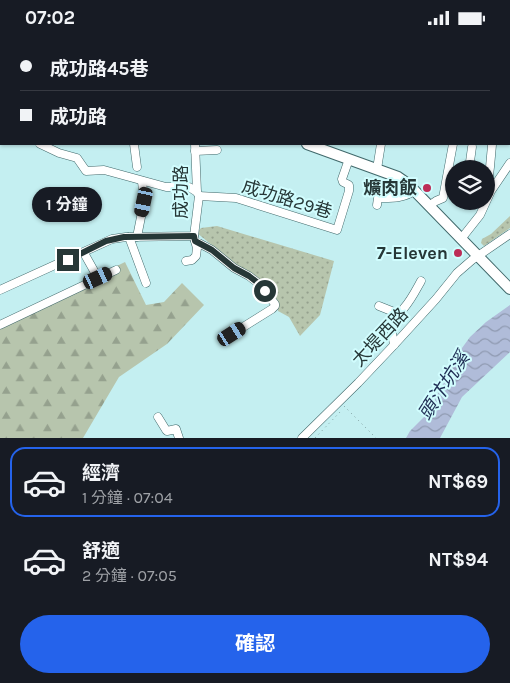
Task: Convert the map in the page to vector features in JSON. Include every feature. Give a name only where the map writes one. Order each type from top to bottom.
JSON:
[{"type":"main road","points":[[310,145],[398,177],[415,190],[510,289]]},
{"type":"street","name":"成功路29巷","points":[[42,145],[59,153],[77,157],[86,171],[104,170],[166,187],[189,187],[198,194],[236,198],[337,230],[349,191],[349,185],[343,182],[342,179],[349,159]]},
{"type":"street","points":[[132,145],[133,159]]},
{"type":"street","points":[[132,145],[137,167]]},
{"type":"street","points":[[377,169],[381,145]]},
{"type":"street","points":[[430,205],[443,198],[453,145]]},
{"type":"street","points":[[490,160],[492,145]]},
{"type":"street","name":"成功路","points":[[0,290],[112,239],[133,237],[194,239],[198,194],[195,147],[217,150]]},
{"type":"street","points":[[470,160],[472,147]]},
{"type":"street","points":[[495,185],[510,163]]},
{"type":"street","points":[[142,181],[144,202],[133,237],[146,283]]},
{"type":"street","points":[[377,205],[378,198],[408,195],[415,190]]},
{"type":"street","points":[[461,239],[480,215],[482,210]]},
{"type":"street","name":"太堤西路","points":[[302,438],[394,345],[457,273],[510,234]]},
{"type":"street","points":[[186,261],[192,260],[196,256],[197,247],[194,239]]},
{"type":"street","points":[[194,239],[254,280],[275,304],[272,309],[232,334]]},
{"type":"street","points":[[84,253],[98,278]]},
{"type":"street","points":[[0,325],[116,270]]},
{"type":"street","points":[[394,345],[392,325],[421,281]]},
{"type":"street","points":[[378,306],[394,312],[395,318]]},
{"type":"street","points":[[158,417],[167,431],[176,429],[179,438]]},
{"type":"street","points":[[318,422],[324,430]]},
{"type":"path","points":[[315,438],[341,411],[342,405],[376,438]]},
{"type":"green space","points":[[510,216],[510,228],[484,246],[481,243],[482,239],[491,234]]},
{"type":"green space","points":[[217,226],[334,261],[320,315],[300,336],[289,317],[278,311],[278,302],[266,289],[197,233],[201,228]]},
{"type":"green space","points":[[125,262],[146,305],[164,302],[182,283],[204,305],[167,344],[119,377],[83,438],[0,438],[0,323]]},
{"type":"water","name":"頭汴坑溪","points":[[510,305],[510,352],[462,397],[440,438],[406,438],[410,431],[432,409],[434,401],[462,348],[470,337],[486,322]]},
{"type":"place","name":"爌肉飯","points":[[427,188]]},
{"type":"place","name":"7-Eleven","points":[[458,253]]},
{"type":"route","points":[[68,260],[112,239],[124,237],[194,236],[195,241],[206,246],[234,268],[249,276],[265,291]]}]
